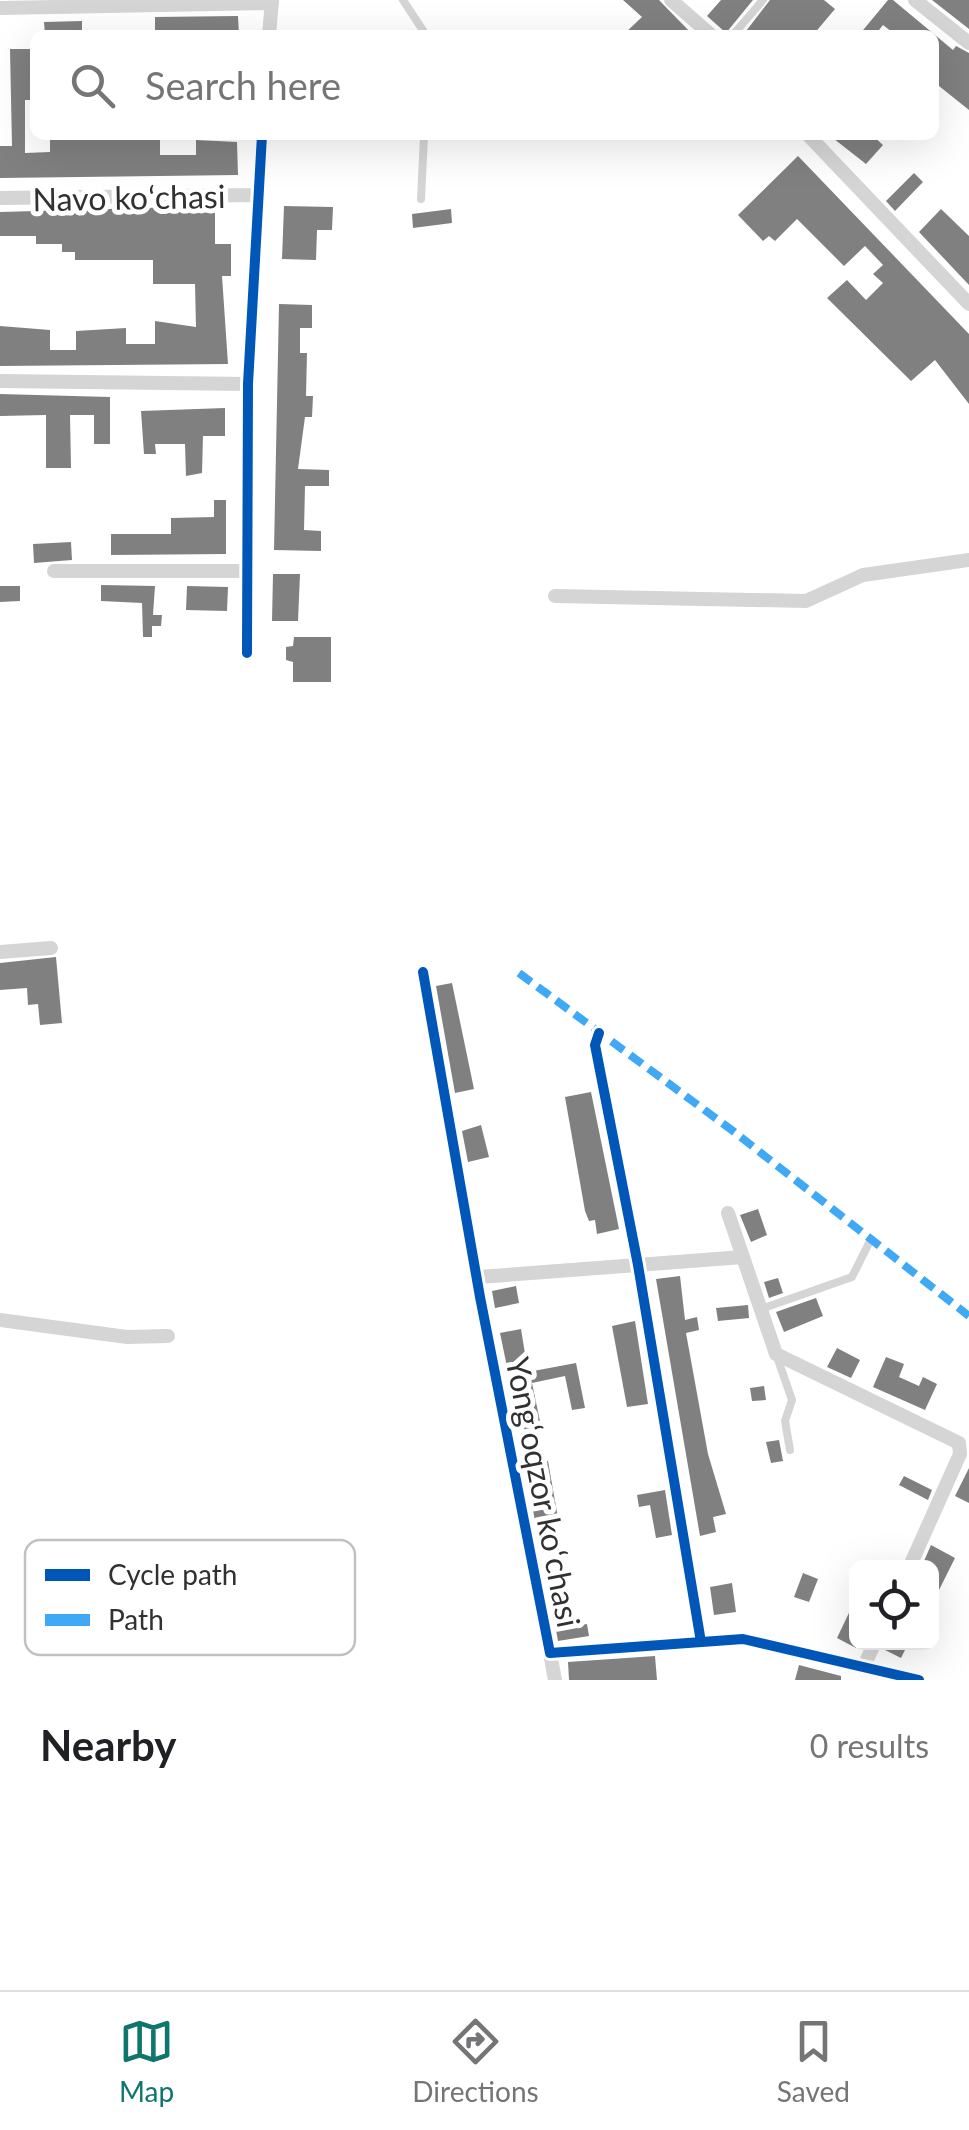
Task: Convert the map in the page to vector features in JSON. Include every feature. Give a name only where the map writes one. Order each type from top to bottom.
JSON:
[{"type":"street","points":[[671,0],[705,30]]},
{"type":"street","points":[[916,0],[969,43]]},
{"type":"street","points":[[0,8],[272,2],[269,30]]},
{"type":"street","points":[[247,653],[248,384],[262,140]]},
{"type":"street","points":[[813,140],[969,304]]},
{"type":"street","name":"Navo koʻchasi","points":[[0,198],[257,195]]},
{"type":"street","points":[[0,381],[248,384]]},
{"type":"street","points":[[555,596],[806,602],[862,575],[969,560]]},
{"type":"street","points":[[54,571],[247,571]]},
{"type":"street","points":[[0,952],[52,948]]},
{"type":"street","name":"Yongʻoqzor koʻchasi","points":[[423,972],[550,1653],[742,1639],[919,1680]]},
{"type":"street","points":[[599,1032],[595,1045],[638,1265],[701,1642]]},
{"type":"street","points":[[728,1213],[776,1354],[959,1442],[960,1454],[913,1560]]},
{"type":"street","points":[[480,1277],[743,1257]]},
{"type":"street","points":[[0,1320],[127,1337],[168,1336]]},
{"type":"street","points":[[864,1666],[871,1650]]},
{"type":"street","points":[[550,1653],[555,1680]]},
{"type":"lane","points":[[403,0],[423,30]]},
{"type":"lane","points":[[737,30],[764,0]]},
{"type":"lane","points":[[420,199],[424,140]]},
{"type":"lane","points":[[761,1309],[852,1276],[871,1239]]},
{"type":"lane","points":[[776,1354],[792,1400],[785,1420],[790,1450]]},
{"type":"building","points":[[623,0],[659,0],[688,30],[628,30],[642,17]]},
{"type":"building","points":[[721,0],[753,0],[728,30],[723,30],[707,16]]},
{"type":"building","points":[[770,0],[824,0],[835,9],[817,30],[747,30]]},
{"type":"building","points":[[888,0],[893,0],[929,30],[890,30],[883,25],[879,30],[863,30]]},
{"type":"building","points":[[932,0],[969,0],[969,29]]},
{"type":"building","points":[[238,16],[239,30],[155,30],[155,17]]},
{"type":"building","points":[[82,21],[82,30],[45,30],[44,22]]},
{"type":"building","points":[[939,38],[953,50],[956,46],[969,53],[969,110],[939,86]]},
{"type":"building","points":[[10,49],[30,49],[25,153],[50,152],[50,140],[160,140],[160,155],[196,155],[196,140],[237,142],[238,175],[0,178],[0,146],[12,146]]},
{"type":"building","points":[[835,140],[878,140],[883,145],[866,164]]},
{"type":"building","points":[[798,156],[969,334],[969,404],[935,360],[911,381],[827,298],[847,280],[866,300],[883,283],[873,274],[883,265],[865,246],[844,266],[797,219],[775,241],[769,236],[763,241],[738,215]]},
{"type":"building","points":[[914,173],[923,182],[895,211],[886,201]]},
{"type":"building","points":[[215,206],[215,244],[231,244],[231,276],[222,276],[228,364],[0,366],[0,326],[50,330],[50,350],[76,350],[76,331],[126,328],[126,344],[155,344],[155,321],[196,327],[195,284],[153,284],[153,260],[75,260],[75,252],[62,252],[62,244],[36,244],[36,236],[0,236],[0,212]]},
{"type":"building","points":[[284,206],[333,207],[332,230],[317,230],[316,260],[282,259]]},
{"type":"building","points":[[451,209],[452,223],[413,228],[412,214]]},
{"type":"building","points":[[941,209],[969,236],[969,285],[919,232]]},
{"type":"building","points":[[279,304],[312,305],[312,328],[300,328],[300,353],[307,353],[306,396],[313,396],[312,417],[305,417],[298,469],[329,470],[329,486],[305,486],[304,530],[321,531],[321,551],[274,550]]},
{"type":"building","points":[[0,394],[110,397],[110,444],[94,444],[94,415],[70,415],[71,468],[46,468],[46,415],[0,416]]},
{"type":"building","points":[[225,408],[225,436],[203,436],[202,473],[186,476],[185,444],[155,444],[156,454],[144,454],[141,411]]},
{"type":"building","points":[[214,500],[226,500],[226,554],[111,555],[111,534],[171,534],[171,518],[214,517]]},
{"type":"building","points":[[71,542],[72,560],[34,563],[33,544]]},
{"type":"building","points":[[273,574],[300,574],[298,621],[272,621]]},
{"type":"building","points":[[101,585],[155,586],[153,615],[162,615],[161,626],[152,626],[152,637],[143,637],[142,603],[101,601]]},
{"type":"building","points":[[0,586],[20,586],[20,601],[0,602]]},
{"type":"building","points":[[187,586],[228,587],[227,611],[186,610]]},
{"type":"building","points":[[294,637],[331,637],[331,682],[293,682],[293,662],[286,660],[286,647],[293,646]]},
{"type":"building","points":[[56,957],[62,1023],[40,1025],[38,1004],[28,1005],[27,988],[0,990],[0,963]]},
{"type":"building","points":[[452,983],[474,1089],[455,1093],[436,986]]},
{"type":"building","points":[[591,1092],[619,1229],[597,1234],[595,1220],[589,1221],[585,1211],[565,1097]]},
{"type":"building","points":[[481,1125],[489,1157],[468,1162],[462,1131]]},
{"type":"building","points":[[758,1209],[767,1235],[751,1242],[740,1215]]},
{"type":"building","points":[[680,1276],[685,1320],[697,1317],[699,1330],[686,1333],[708,1454],[726,1514],[713,1517],[716,1532],[700,1536],[656,1279]]},
{"type":"building","points":[[778,1278],[783,1293],[769,1298],[764,1282]]},
{"type":"building","points":[[516,1286],[519,1303],[495,1308],[492,1291]]},
{"type":"building","points":[[816,1298],[823,1316],[784,1332],[776,1312]]},
{"type":"building","points":[[748,1305],[749,1318],[718,1321],[716,1308]]},
{"type":"building","points":[[635,1321],[648,1404],[627,1407],[612,1326]]},
{"type":"building","points":[[521,1329],[528,1372],[576,1363],[585,1408],[572,1410],[565,1376],[532,1383],[541,1426],[520,1430],[500,1333]]},
{"type":"building","points":[[837,1348],[860,1360],[851,1378],[827,1367]]},
{"type":"building","points":[[886,1357],[904,1364],[899,1377],[919,1386],[923,1377],[937,1384],[925,1410],[873,1387]]},
{"type":"building","points":[[764,1386],[766,1400],[752,1401],[750,1388]]},
{"type":"building","points":[[779,1440],[783,1461],[771,1463],[766,1442]]},
{"type":"building","points":[[534,1445],[536,1463],[548,1461],[558,1518],[535,1522],[523,1447]]},
{"type":"building","points":[[969,1468],[969,1503],[955,1496]]},
{"type":"building","points":[[904,1476],[932,1490],[928,1500],[899,1485]]},
{"type":"building","points":[[665,1490],[672,1535],[656,1538],[650,1505],[639,1507],[637,1495]]},
{"type":"building","points":[[931,1545],[955,1558],[939,1590],[939,1560],[924,1560]]},
{"type":"building","points":[[803,1573],[818,1579],[809,1602],[794,1597]]},
{"type":"building","points":[[558,1579],[566,1627],[587,1624],[589,1636],[558,1641],[547,1581]]},
{"type":"building","points":[[732,1583],[736,1612],[714,1615],[710,1587]]},
{"type":"building","points":[[849,1613],[849,1644],[837,1638]]},
{"type":"building","points":[[885,1650],[905,1650],[901,1658]]},
{"type":"building","points":[[655,1656],[657,1680],[569,1680],[568,1662]]},
{"type":"building","points":[[799,1665],[841,1676],[841,1680],[795,1680]]},
{"type":"marked path","points":[[519,973],[733,1131],[969,1316]]},
{"type":"cycle path","points":[[247,653],[248,384],[262,140]]},
{"type":"cycle path","points":[[423,972],[480,1297],[550,1653],[743,1639],[919,1680]]},
{"type":"cycle path","points":[[599,1033],[595,1045],[638,1265],[701,1642]]}]
